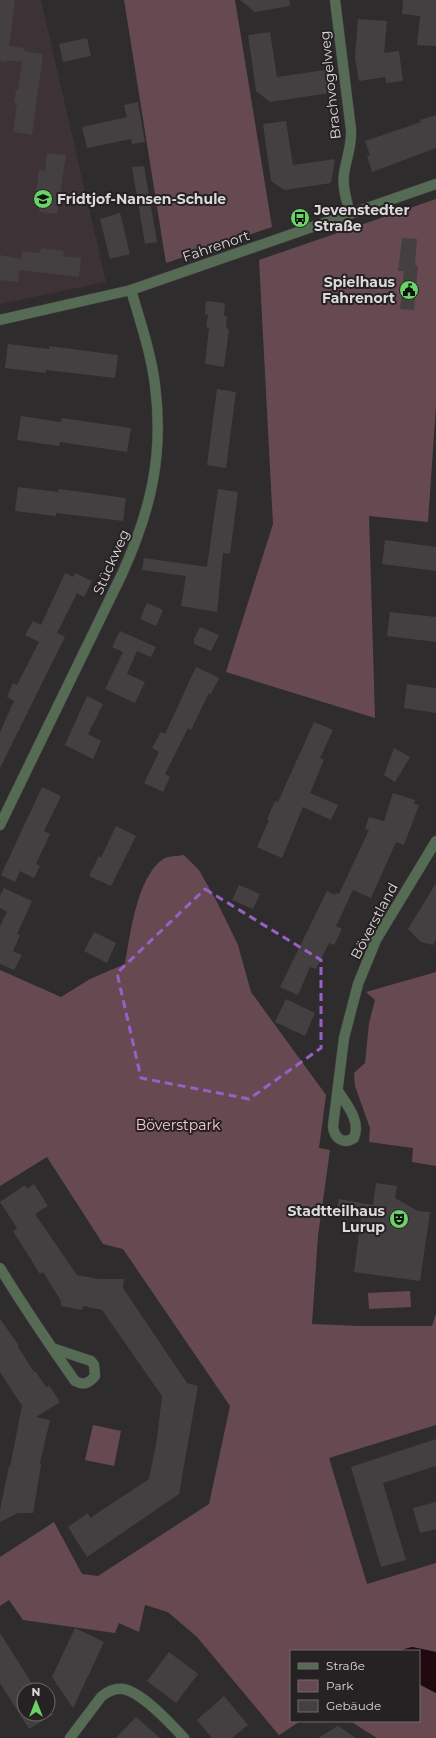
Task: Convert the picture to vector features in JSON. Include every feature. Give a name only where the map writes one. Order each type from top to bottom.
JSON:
[{"type":"street","name":"Brachvogelweg","points":[[335,0],[352,130],[352,142],[343,184],[350,214]]},
{"type":"street","name":"Fahrenort","points":[[0,320],[131,290],[436,184]]},
{"type":"street","name":"Stückweg","points":[[0,824],[122,574],[137,541],[151,493],[156,468],[158,422],[155,384],[148,348],[131,290]]},
{"type":"street","name":"Böverstland","points":[[338,1091],[340,1065],[350,1010],[367,958],[376,940],[436,841]]},
{"type":"street","points":[[0,1268],[52,1348]]},
{"type":"street","points":[[70,1738],[100,1697],[106,1693],[118,1689],[130,1691],[144,1700],[164,1717],[184,1738]]},
{"type":"highlighted area","points":[[205,889],[321,960],[321,1048],[249,1099],[141,1078],[117,973]]},
{"type":"shaded area","name":"Fridtjof-Nansen-Schule","points":[[0,0],[41,0],[106,282],[0,304]]},
{"type":"shaded area","points":[[279,1465],[317,1603],[344,1650],[290,1650],[290,1722],[298,1722],[279,1735],[197,1637],[168,1612],[144,1604],[144,1577],[149,1562],[160,1546],[216,1514],[239,1467]]},
{"type":"shaded area","points":[[412,1647],[436,1652],[436,1693],[420,1685],[420,1650],[402,1650]]},
{"type":"green space","points":[[124,0],[235,0],[272,227],[166,263]]},
{"type":"green space","points":[[436,199],[436,405],[428,522],[369,516],[375,718],[226,672],[273,524],[259,260]]},
{"type":"green space","name":"Böverstpark","points":[[184,855],[199,870],[217,902],[238,945],[251,992],[326,1095],[319,1148],[330,1150],[318,1236],[312,1324],[432,1326],[436,1314],[436,1425],[329,1458],[367,1584],[436,1563],[436,1652],[412,1647],[402,1650],[290,1650],[290,1722],[298,1722],[279,1735],[198,1637],[168,1612],[145,1605],[139,1632],[119,1623],[115,1633],[23,1620],[9,1600],[0,1606],[0,1557],[54,1522],[82,1574],[98,1576],[209,1504],[230,1406],[123,1249],[103,1244],[47,1157],[0,1186],[0,970],[61,997],[90,979],[125,964],[132,923],[141,892],[154,867],[163,859]]},
{"type":"green space","points":[[436,972],[436,1166],[412,1162],[413,1148],[369,1142],[370,1128],[355,1086],[354,1073],[365,1063],[369,1023],[375,1000],[366,992]]},
{"type":"green space","points":[[410,1291],[411,1307],[369,1309],[368,1293]]},
{"type":"green space","points":[[93,1425],[121,1431],[114,1466],[85,1460]]},
{"type":"green space","points":[[420,1685],[436,1693],[436,1738],[377,1738],[352,1722],[420,1722]]},
{"type":"building","points":[[0,0],[15,0],[9,46],[24,48],[24,51],[43,54],[32,135],[13,132],[17,103],[14,103],[16,90],[18,90],[22,62],[7,60],[7,62],[0,61]]},
{"type":"building","points":[[240,0],[289,0],[290,6],[255,12]]},
{"type":"building","points":[[403,0],[436,0],[436,46],[417,45],[420,16],[402,14]]},
{"type":"building","points":[[358,19],[387,21],[384,53],[399,51],[403,81],[386,83],[385,77],[359,81],[355,57]]},
{"type":"building","points":[[270,32],[277,77],[332,69],[336,92],[270,102],[256,91],[248,35]]},
{"type":"building","points":[[87,38],[91,56],[63,62],[59,44]]},
{"type":"building","points":[[138,102],[145,142],[132,144],[131,139],[87,148],[82,127],[127,117],[124,105]]},
{"type":"building","points":[[436,115],[436,148],[372,172],[367,156],[370,155],[365,141],[421,122],[420,120]]},
{"type":"building","points":[[286,121],[293,165],[335,159],[331,183],[284,190],[271,181],[263,124]]},
{"type":"building","points":[[47,153],[66,155],[57,214],[39,212],[41,194],[36,194],[39,170],[45,171]]},
{"type":"building","points":[[144,166],[157,242],[145,244],[132,167]]},
{"type":"building","points":[[120,213],[130,254],[110,259],[100,219]]},
{"type":"building","name":"Spielhaus Fahrenort","points":[[402,238],[417,239],[415,265],[418,266],[414,310],[400,309],[404,271],[398,271]]},
{"type":"building","points":[[41,248],[64,251],[63,256],[81,258],[79,277],[20,270],[18,282],[0,280],[0,255],[21,259],[22,251],[40,253]]},
{"type":"building","points":[[206,301],[225,303],[224,316],[227,316],[226,328],[229,329],[224,367],[205,364],[209,328],[206,327],[208,315],[205,314]]},
{"type":"building","points":[[8,344],[49,349],[49,346],[118,355],[115,378],[46,370],[46,373],[5,368]]},
{"type":"building","points":[[217,389],[236,392],[226,468],[207,465]]},
{"type":"building","points":[[21,416],[61,422],[62,418],[131,428],[127,452],[60,442],[59,446],[17,440]]},
{"type":"building","points":[[18,487],[58,492],[59,489],[126,498],[123,521],[56,513],[56,516],[15,511]]},
{"type":"building","points":[[218,489],[238,492],[230,554],[223,553],[217,612],[181,606],[186,576],[142,570],[144,558],[207,567]]},
{"type":"building","points":[[385,540],[436,547],[436,571],[382,564]]},
{"type":"building","points":[[65,573],[73,577],[75,573],[92,581],[84,597],[77,593],[57,633],[65,637],[0,768],[0,732],[14,701],[7,697],[13,683],[17,685],[39,642],[25,635],[33,621],[41,625]]},
{"type":"building","points":[[147,603],[163,610],[156,626],[140,619]]},
{"type":"building","points":[[390,612],[436,617],[436,642],[387,636]]},
{"type":"building","points":[[200,627],[219,635],[211,651],[194,644],[194,639]]},
{"type":"building","points":[[120,631],[156,647],[151,657],[137,651],[127,674],[145,682],[135,703],[105,689],[123,652],[112,647]]},
{"type":"building","points":[[196,667],[219,678],[211,694],[209,693],[191,730],[188,728],[165,774],[170,777],[163,792],[144,783],[159,752],[152,748],[161,732],[165,734]]},
{"type":"building","points":[[407,684],[436,688],[436,713],[404,708]]},
{"type":"building","points":[[87,696],[103,704],[88,734],[101,741],[93,759],[65,745]]},
{"type":"building","points":[[314,722],[333,730],[320,758],[324,760],[310,793],[338,805],[331,820],[303,807],[282,858],[257,847],[269,820],[267,819],[275,801],[278,802]]},
{"type":"building","points":[[394,748],[410,757],[395,782],[384,775]]},
{"type":"building","points":[[42,787],[61,796],[44,831],[50,834],[36,864],[40,866],[34,878],[20,871],[15,882],[1,875]]},
{"type":"building","points":[[393,793],[415,800],[414,804],[419,805],[404,845],[396,842],[371,898],[353,890],[336,926],[342,929],[334,945],[329,943],[316,969],[310,967],[298,995],[280,987],[327,891],[335,895],[336,893],[339,894],[369,830],[365,829],[369,817],[384,821]]},
{"type":"building","points":[[116,826],[136,836],[111,886],[89,876],[99,856],[101,858]]},
{"type":"building","points":[[436,883],[436,940],[433,945],[421,942],[408,929]]},
{"type":"building","points":[[239,885],[260,894],[253,909],[232,900]]},
{"type":"building","points":[[4,888],[32,901],[17,934],[20,935],[13,951],[22,955],[14,970],[0,964],[0,926],[7,912],[0,908],[0,896]]},
{"type":"building","points":[[94,932],[116,943],[107,963],[84,951]]},
{"type":"building","points":[[286,999],[315,1013],[305,1036],[275,1022]]},
{"type":"building","points":[[376,1183],[397,1186],[395,1198],[418,1211],[430,1212],[420,1281],[354,1272],[361,1218],[336,1215],[339,1199],[373,1205]]},
{"type":"building","points":[[34,1184],[48,1206],[35,1214],[77,1275],[98,1279],[124,1279],[123,1288],[187,1383],[198,1386],[179,1494],[87,1557],[68,1527],[88,1513],[90,1518],[149,1479],[157,1439],[162,1396],[102,1310],[83,1306],[82,1310],[61,1306],[61,1301],[43,1272],[40,1274],[13,1231],[17,1228],[0,1202],[25,1185],[27,1189]]},
{"type":"building","points":[[0,1319],[18,1344],[18,1347],[34,1372],[36,1372],[46,1387],[49,1385],[60,1402],[36,1417],[50,1420],[40,1463],[41,1465],[33,1513],[18,1513],[0,1522],[0,1510],[22,1406],[0,1372]]},
{"type":"building","points":[[436,1439],[436,1466],[383,1483],[406,1560],[381,1567],[351,1467]]},
{"type":"building","points":[[436,1502],[436,1529],[420,1533],[413,1508]]},
{"type":"building","points":[[75,1628],[104,1642],[73,1708],[52,1677]]},
{"type":"building","points":[[0,1633],[31,1682],[16,1682],[16,1708],[0,1683]]},
{"type":"building","points":[[169,1652],[198,1674],[176,1703],[147,1681]]},
{"type":"building","points":[[224,1696],[248,1725],[232,1738],[212,1738],[197,1720]]},
{"type":"building","points":[[136,1717],[160,1738],[116,1738]]},
{"type":"building","points":[[25,1722],[41,1722],[29,1729]]},
{"type":"building","points":[[338,1726],[356,1738],[318,1738]]},
{"type":"place","name":"Fridtjof-Nansen-Schule","points":[[43,199]]},
{"type":"place","name":"Jevenstedter Straße","points":[[300,218]]},
{"type":"place","name":"Spielhaus Fahrenort","points":[[409,290]]},
{"type":"place","name":"Stadtteilhaus Lurup","points":[[399,1219]]}]
